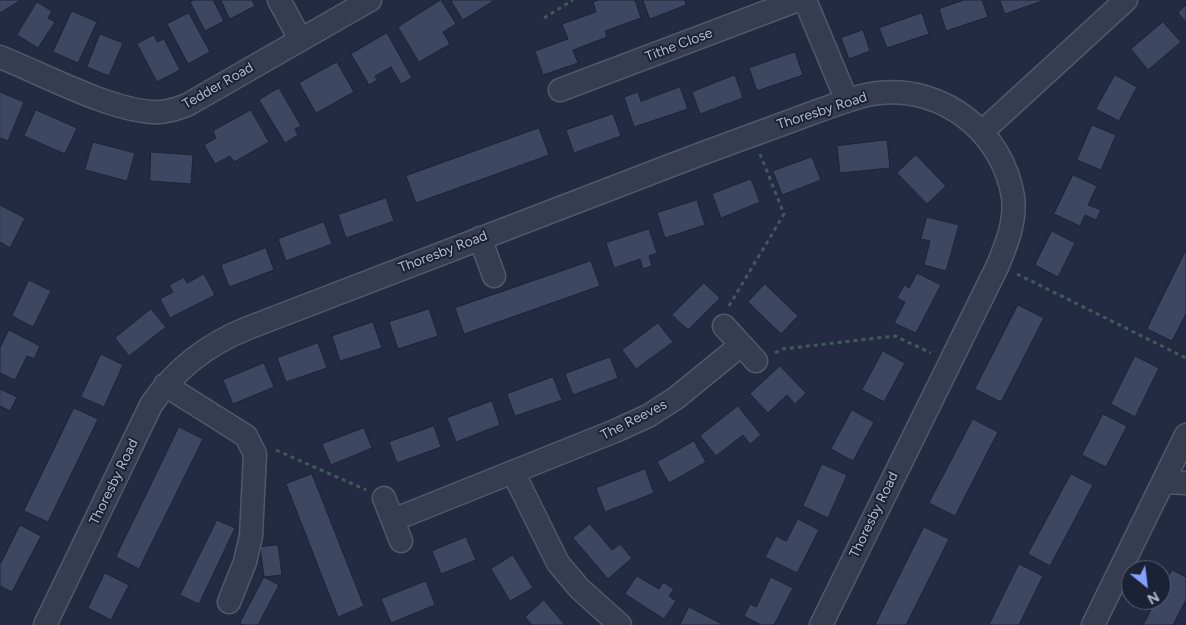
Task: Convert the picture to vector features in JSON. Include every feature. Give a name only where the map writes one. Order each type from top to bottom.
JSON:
[{"type":"street","points":[[279,0],[300,39]]},
{"type":"street","name":"Tedder Road","points":[[0,58],[94,97],[154,112],[172,111],[187,105],[370,0]]},
{"type":"street","name":"Tithe Close","points":[[560,90],[798,0]]},
{"type":"street","points":[[805,0],[847,101]]},
{"type":"street","points":[[983,131],[1126,0]]},
{"type":"street","name":"Thoresby Road","points":[[45,625],[152,405],[164,385],[184,366],[227,337],[480,238],[752,135],[847,101],[877,93],[901,92],[917,95],[951,108],[983,131],[1008,175],[1013,199],[1012,223],[1007,244],[998,265],[821,625]]},
{"type":"street","points":[[480,238],[494,276]]},
{"type":"street","points":[[724,326],[749,353]]},
{"type":"street","name":"The Reeves","points":[[393,520],[648,416],[749,353]]},
{"type":"street","points":[[164,385],[246,436],[255,454],[251,536],[245,562],[229,602]]},
{"type":"street","points":[[1093,625],[1186,435]]},
{"type":"street","points":[[513,472],[558,563],[585,594],[620,625]]},
{"type":"street","points":[[1164,482],[1186,483]]},
{"type":"street","points":[[384,498],[401,541]]},
{"type":"path","points":[[544,18],[573,0]]},
{"type":"path","points":[[724,326],[729,306],[784,214],[752,135]]},
{"type":"path","points":[[998,265],[1186,358]]},
{"type":"path","points":[[749,353],[771,357],[782,349],[895,336],[950,361]]},
{"type":"path","points":[[246,436],[384,498]]},
{"type":"building","points":[[0,0],[21,0],[0,13]]},
{"type":"building","points":[[194,0],[213,0],[224,21],[205,31],[190,2]]},
{"type":"building","points":[[221,0],[252,0],[255,6],[230,19]]},
{"type":"building","points":[[441,0],[456,24],[443,32],[450,44],[419,62],[398,27]]},
{"type":"building","points":[[451,0],[495,0],[463,20]]},
{"type":"building","points":[[599,0],[635,0],[641,18],[605,31],[607,37],[573,50],[578,63],[543,75],[535,51],[568,39],[562,24],[596,12],[593,2]]},
{"type":"building","points":[[643,0],[685,0],[686,5],[650,19]]},
{"type":"building","points":[[964,0],[982,0],[988,17],[946,31],[939,9]]},
{"type":"building","points":[[1000,0],[1045,0],[1005,14]]},
{"type":"building","points":[[37,2],[52,11],[48,18],[55,22],[38,48],[17,35]]},
{"type":"building","points":[[1186,5],[1186,22],[1178,13]]},
{"type":"building","points":[[72,11],[97,22],[78,63],[53,52]]},
{"type":"building","points":[[189,13],[210,52],[188,64],[167,24]]},
{"type":"building","points":[[922,13],[929,34],[887,48],[879,28]]},
{"type":"building","points":[[1163,22],[1181,42],[1148,70],[1131,49]]},
{"type":"building","points":[[863,30],[870,51],[849,59],[841,38]]},
{"type":"building","points":[[387,33],[412,78],[401,84],[391,67],[375,76],[377,80],[369,85],[351,54]]},
{"type":"building","points":[[100,34],[123,43],[109,76],[87,67]]},
{"type":"building","points":[[154,35],[157,42],[164,39],[180,70],[157,82],[137,44]]},
{"type":"building","points":[[795,52],[803,75],[757,91],[749,68]]},
{"type":"building","points":[[337,62],[354,92],[316,113],[299,83]]},
{"type":"building","points":[[735,75],[743,98],[700,114],[692,92]]},
{"type":"building","points":[[1115,75],[1137,87],[1119,121],[1096,109]]},
{"type":"building","points":[[680,87],[688,109],[634,127],[624,97],[638,92],[641,101]]},
{"type":"building","points":[[279,88],[301,126],[295,129],[298,135],[285,143],[259,100]]},
{"type":"building","points":[[0,92],[24,102],[8,141],[0,138]]},
{"type":"building","points":[[36,110],[77,128],[65,154],[24,136]]},
{"type":"building","points":[[251,110],[269,142],[234,162],[230,156],[215,164],[204,145],[216,138],[213,131]]},
{"type":"building","points":[[613,114],[621,136],[574,153],[566,130]]},
{"type":"building","points":[[1092,125],[1116,135],[1101,170],[1077,160]]},
{"type":"building","points":[[539,128],[549,155],[416,203],[406,176]]},
{"type":"building","points":[[887,140],[890,168],[840,173],[837,146]]},
{"type":"building","points":[[93,142],[135,153],[127,181],[85,170]]},
{"type":"building","points":[[151,152],[193,155],[191,184],[150,181]]},
{"type":"building","points":[[916,155],[946,186],[927,204],[897,173]]},
{"type":"building","points":[[812,157],[821,180],[782,195],[773,171]]},
{"type":"building","points":[[1073,175],[1097,186],[1088,205],[1101,210],[1096,220],[1085,215],[1080,226],[1054,214]]},
{"type":"building","points":[[751,179],[760,202],[721,218],[712,194]]},
{"type":"building","points":[[386,198],[394,221],[346,238],[338,215]]},
{"type":"building","points":[[697,200],[705,225],[665,238],[657,213]]},
{"type":"building","points":[[0,205],[25,218],[10,248],[0,242]]},
{"type":"building","points":[[927,217],[959,225],[946,271],[924,265],[930,241],[921,239]]},
{"type":"building","points":[[324,222],[332,244],[286,261],[278,239]]},
{"type":"building","points":[[649,229],[657,253],[649,256],[652,266],[643,269],[640,259],[614,268],[606,243]]},
{"type":"building","points":[[1052,231],[1075,243],[1058,277],[1035,265]]},
{"type":"building","points":[[266,248],[274,270],[229,287],[221,265]]},
{"type":"building","points":[[1186,250],[1186,314],[1172,341],[1147,329]]},
{"type":"building","points":[[591,261],[600,286],[464,334],[455,308]]},
{"type":"building","points":[[917,273],[941,285],[916,333],[894,323],[905,302],[897,298],[904,285],[909,288]]},
{"type":"building","points":[[204,274],[215,295],[170,318],[160,299],[173,292],[169,285],[184,277],[187,283]]},
{"type":"building","points":[[29,280],[51,291],[33,327],[12,316]]},
{"type":"building","points":[[704,283],[720,298],[688,330],[672,315]]},
{"type":"building","points":[[765,284],[798,316],[781,334],[748,302]]},
{"type":"building","points":[[1018,305],[1044,318],[1001,402],[975,389]]},
{"type":"building","points":[[151,309],[166,327],[129,356],[115,338]]},
{"type":"building","points":[[429,309],[438,336],[398,349],[389,322]]},
{"type":"building","points":[[373,322],[382,348],[340,361],[332,336]]},
{"type":"building","points":[[658,323],[673,342],[636,369],[622,350]]},
{"type":"building","points":[[9,330],[40,346],[34,359],[27,356],[15,380],[0,373],[0,348]]},
{"type":"building","points":[[318,343],[327,368],[286,382],[277,358]]},
{"type":"building","points":[[883,351],[905,363],[884,402],[862,390]]},
{"type":"building","points":[[101,354],[123,365],[104,407],[81,397]]},
{"type":"building","points":[[1135,356],[1159,368],[1135,417],[1111,404]]},
{"type":"building","points":[[610,357],[618,378],[573,395],[565,374]]},
{"type":"building","points":[[264,363],[274,387],[233,404],[223,380]]},
{"type":"building","points":[[780,366],[806,393],[795,404],[787,395],[768,413],[750,394]]},
{"type":"building","points":[[553,377],[562,400],[515,416],[507,394]]},
{"type":"building","points":[[0,389],[17,397],[10,411],[0,406]]},
{"type":"building","points":[[492,401],[500,425],[456,442],[447,418]]},
{"type":"building","points":[[738,406],[761,435],[750,444],[743,435],[716,456],[700,436]]},
{"type":"building","points":[[74,408],[98,419],[48,522],[24,511]]},
{"type":"building","points":[[852,410],[874,422],[853,461],[831,449]]},
{"type":"building","points":[[1103,414],[1127,426],[1106,467],[1082,455]]},
{"type":"building","points":[[973,419],[998,432],[955,516],[929,503]]},
{"type":"building","points":[[434,426],[441,447],[397,463],[389,442]]},
{"type":"building","points":[[179,427],[203,439],[139,569],[116,557]]},
{"type":"building","points":[[364,428],[372,448],[331,465],[322,444]]},
{"type":"building","points":[[694,441],[706,462],[669,483],[657,462]]},
{"type":"building","points":[[822,464],[847,475],[828,518],[803,506]]},
{"type":"building","points":[[645,469],[654,493],[605,512],[596,488]]},
{"type":"building","points":[[312,474],[364,606],[338,617],[286,484]]},
{"type":"building","points":[[1071,474],[1093,485],[1050,566],[1028,554]]},
{"type":"building","points":[[798,519],[819,530],[797,573],[765,557],[776,536],[786,541]]},
{"type":"building","points":[[217,520],[235,528],[199,604],[180,595]]},
{"type":"building","points":[[590,524],[612,550],[620,544],[632,558],[608,579],[573,538]]},
{"type":"building","points":[[20,525],[41,536],[12,592],[0,586],[0,565]]},
{"type":"building","points":[[924,527],[949,539],[906,625],[875,625]]},
{"type":"building","points":[[466,537],[476,560],[441,574],[432,551]]},
{"type":"building","points":[[278,545],[282,575],[264,577],[260,547]]},
{"type":"building","points":[[513,555],[533,588],[510,601],[491,569]]},
{"type":"building","points":[[1019,564],[1043,576],[1019,625],[989,625]]},
{"type":"building","points":[[1172,570],[1186,577],[1186,600],[1173,625],[1143,625],[1151,610],[1171,610]]},
{"type":"building","points":[[105,573],[129,585],[111,620],[88,608]]},
{"type":"building","points":[[637,576],[659,589],[663,582],[674,589],[669,596],[676,601],[664,619],[625,594]]},
{"type":"building","points":[[264,577],[279,585],[258,625],[243,625],[240,623]]},
{"type":"building","points":[[771,577],[793,588],[774,625],[761,625],[744,616],[750,604],[756,607]]},
{"type":"building","points":[[426,581],[435,605],[391,623],[381,599]]},
{"type":"building","points":[[544,600],[565,625],[532,625],[525,617]]},
{"type":"building","points":[[689,607],[724,625],[680,625]]}]
